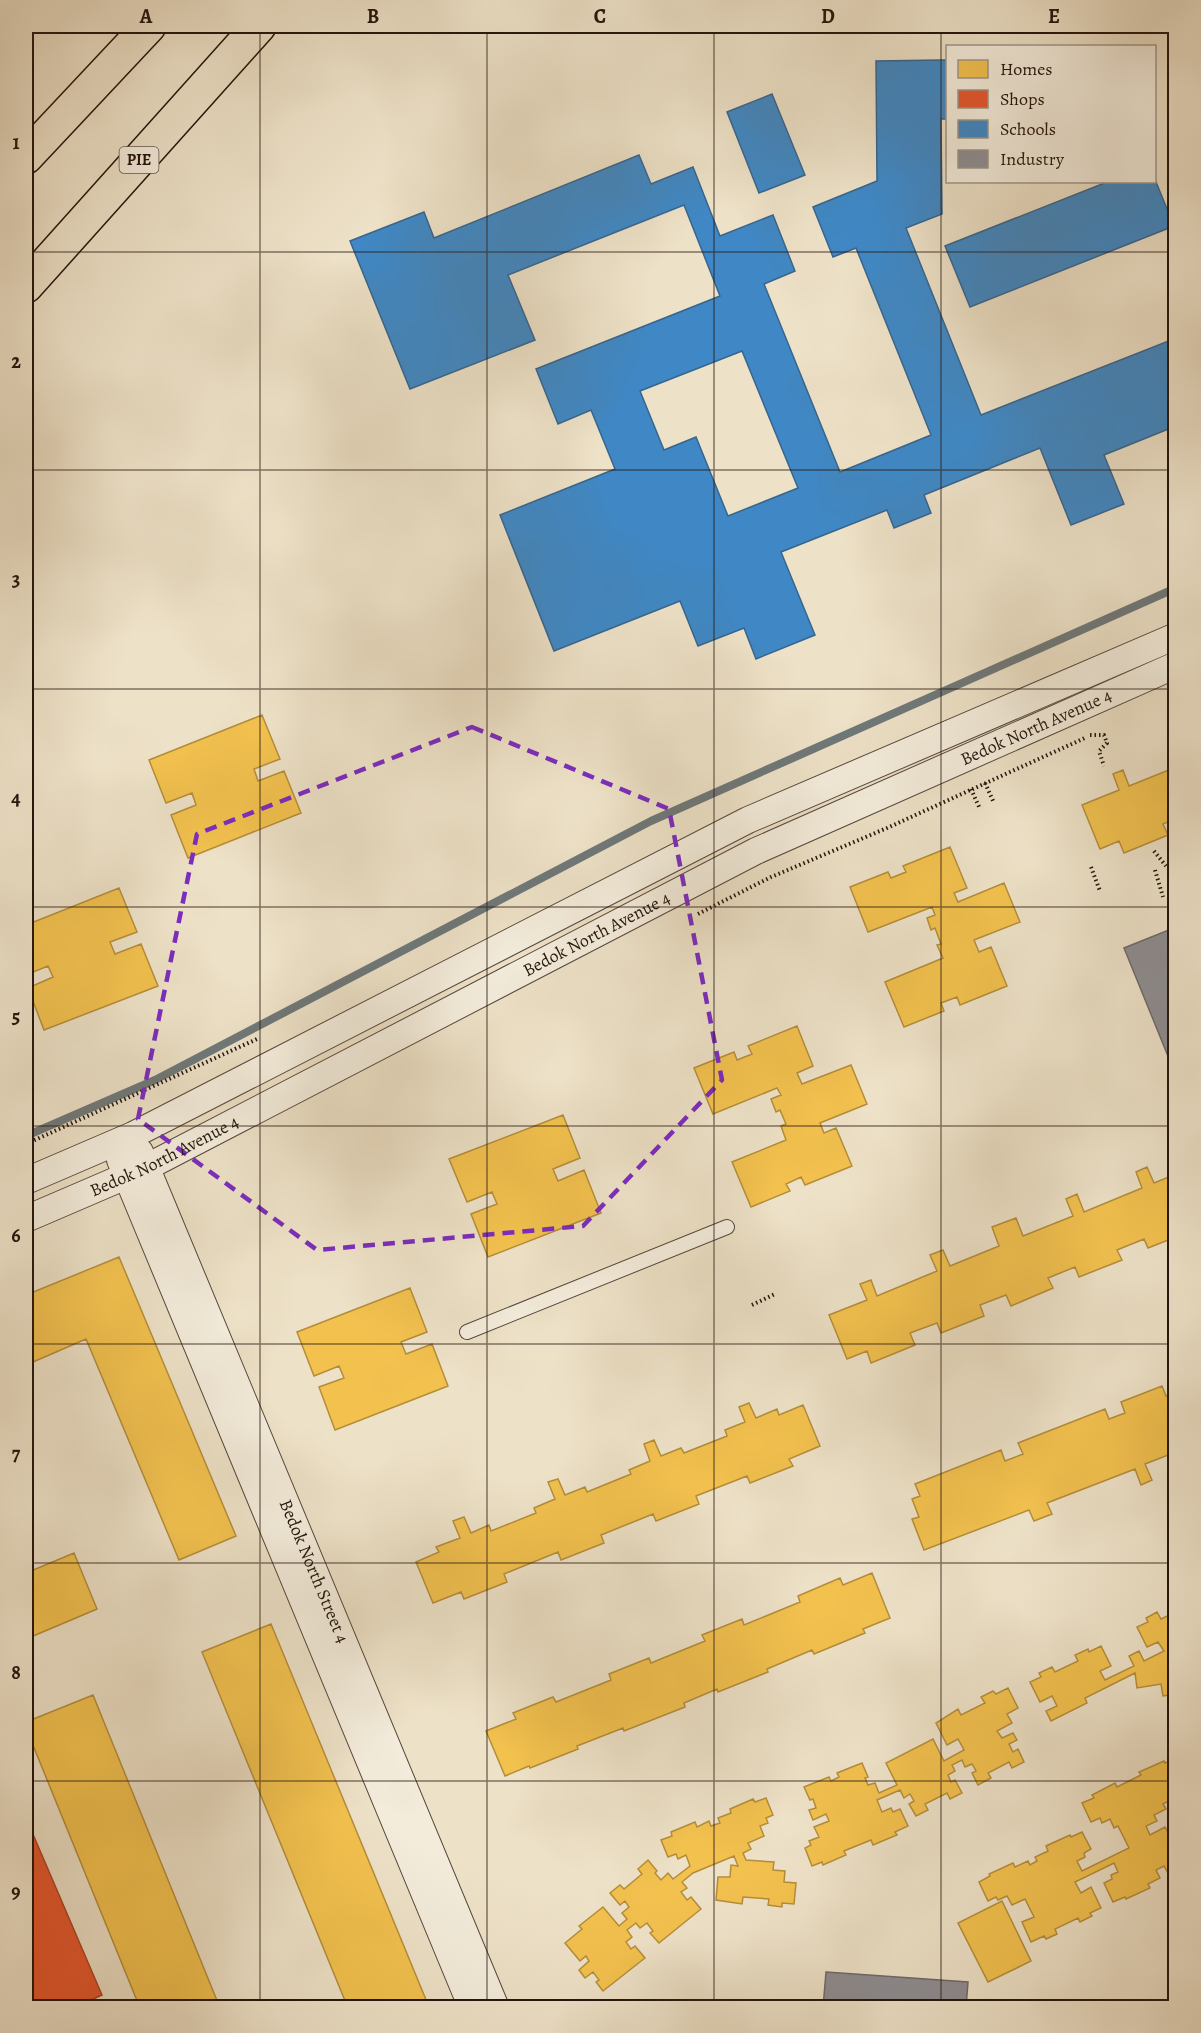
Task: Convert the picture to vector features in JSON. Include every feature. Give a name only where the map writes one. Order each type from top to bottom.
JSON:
[{"type":"highway","points":[[26,157],[149,26]]},
{"type":"highway","name":"PIE","points":[[26,286],[256,29]]},
{"type":"street","name":"Bedok North Avenue 4","points":[[26,1181],[123,1140],[748,820],[1176,636]]},
{"type":"street","name":"Bedok North Avenue 4","points":[[26,1219],[137,1172],[756,851],[1176,665]]},
{"type":"street","name":"Bedok North Street 4","points":[[123,1140],[496,2007]]},
{"type":"street","name":"Bedok North Street 4","points":[[137,1172],[472,2007]]},
{"type":"lane","points":[[467,1332],[727,1227]]},
{"type":"path","points":[[690,918],[771,877],[887,828],[1101,730]]},
{"type":"path","points":[[1090,735],[1104,735],[1107,743],[1099,751],[1104,766]]},
{"type":"path","points":[[985,783],[994,804]]},
{"type":"path","points":[[971,789],[980,809]]},
{"type":"path","points":[[1154,851],[1166,866]]},
{"type":"path","points":[[1091,867],[1100,891]]},
{"type":"path","points":[[1155,870],[1163,897]]},
{"type":"path","points":[[752,1305],[776,1294]]},
{"type":"highlighted area","points":[[472,727],[669,809],[722,1080],[583,1226],[317,1250],[138,1119],[197,834]]},
{"type":"building: Homes","points":[[262,715],[280,759],[254,769],[258,781],[284,771],[301,813],[188,858],[171,815],[196,805],[192,793],[166,803],[149,760]]},
{"type":"building: Homes","points":[[1176,767],[1176,818],[1163,824],[1168,835],[1124,853],[1119,841],[1100,849],[1082,805],[1119,790],[1113,774],[1123,770],[1129,786]]},
{"type":"building: Homes","points":[[950,847],[967,888],[954,893],[958,902],[1004,883],[1020,922],[974,940],[979,952],[991,947],[1007,986],[960,1005],[957,997],[941,1003],[944,1011],[904,1027],[885,982],[943,958],[937,945],[941,944],[935,928],[931,930],[927,918],[935,915],[932,907],[868,932],[850,887],[888,872],[891,878],[906,872],[903,866]]},
{"type":"building: Homes","points":[[119,888],[137,932],[110,942],[115,954],[141,944],[158,986],[44,1030],[28,988],[53,977],[48,966],[26,975],[26,925]]},
{"type":"building: Homes","points":[[797,1026],[813,1066],[797,1073],[802,1084],[851,1065],[867,1104],[820,1123],[824,1133],[836,1128],[852,1166],[805,1185],[801,1177],[786,1184],[790,1191],[751,1207],[732,1162],[786,1140],[781,1126],[786,1124],[780,1110],[776,1112],[771,1099],[781,1095],[777,1088],[713,1114],[694,1068],[734,1052],[737,1060],[752,1054],[748,1046]]},
{"type":"building: Homes","points":[[563,1115],[580,1158],[553,1169],[558,1181],[584,1170],[601,1213],[488,1257],[471,1214],[497,1204],[492,1192],[467,1202],[449,1159]]},
{"type":"building: Homes","points":[[1147,1167],[1154,1183],[1176,1174],[1176,1237],[1148,1248],[1144,1239],[1117,1250],[1122,1260],[1079,1277],[1075,1267],[1048,1278],[1053,1288],[1011,1306],[1006,1295],[980,1305],[984,1316],[941,1333],[937,1323],[910,1333],[915,1345],[871,1363],[867,1351],[847,1359],[829,1315],[867,1300],[860,1284],[871,1280],[877,1296],[937,1271],[930,1255],[943,1250],[950,1266],[999,1246],[992,1227],[1016,1218],[1023,1236],[1073,1216],[1066,1199],[1077,1194],[1084,1212],[1142,1188],[1136,1172]]},
{"type":"building: Homes","points":[[119,1257],[236,1536],[179,1560],[86,1339],[26,1365],[26,1295]]},
{"type":"building: Homes","points":[[410,1288],[427,1332],[401,1342],[406,1354],[432,1344],[448,1386],[335,1430],[319,1387],[344,1378],[339,1366],[314,1376],[297,1332]]},
{"type":"building: Homes","points":[[1162,1386],[1166,1396],[1172,1394],[1176,1402],[1176,1452],[1145,1464],[1152,1480],[1141,1485],[1135,1469],[1047,1503],[1052,1514],[1034,1521],[1029,1510],[924,1550],[912,1519],[919,1517],[912,1499],[920,1496],[915,1484],[1001,1450],[1005,1461],[1023,1454],[1018,1443],[1105,1409],[1109,1419],[1125,1413],[1121,1402]]},
{"type":"building: Homes","points":[[749,1403],[756,1418],[777,1409],[779,1415],[803,1405],[820,1446],[789,1459],[793,1466],[750,1483],[747,1476],[696,1496],[699,1504],[656,1521],[653,1514],[601,1535],[604,1543],[561,1560],[558,1552],[504,1574],[507,1582],[464,1599],[461,1592],[433,1603],[416,1562],[439,1552],[436,1547],[460,1538],[453,1521],[464,1517],[471,1533],[489,1525],[491,1531],[536,1513],[534,1508],[555,1499],[548,1482],[558,1479],[565,1495],[585,1487],[587,1492],[631,1474],[629,1470],[650,1461],[644,1444],[654,1440],[661,1456],[681,1448],[684,1453],[727,1436],[725,1430],[745,1422],[739,1407]]},
{"type":"building: Homes","points":[[74,1553],[97,1609],[26,1639],[26,1573]]},
{"type":"building: Homes","points":[[872,1573],[890,1618],[863,1629],[865,1633],[814,1654],[812,1650],[767,1669],[768,1672],[684,1703],[685,1707],[624,1731],[623,1728],[577,1746],[578,1749],[505,1776],[486,1731],[516,1719],[513,1713],[553,1697],[556,1702],[611,1680],[609,1674],[649,1658],[651,1663],[705,1641],[702,1635],[742,1619],[744,1625],[800,1602],[798,1596],[840,1578],[843,1585]]},
{"type":"building: Homes","points":[[1157,1612],[1161,1619],[1176,1612],[1176,1725],[1170,1695],[1163,1696],[1161,1684],[1137,1688],[1135,1673],[1085,1698],[1087,1703],[1051,1721],[1046,1711],[1057,1706],[1052,1696],[1040,1702],[1030,1682],[1041,1677],[1039,1673],[1052,1667],[1055,1672],[1078,1661],[1075,1655],[1088,1649],[1089,1652],[1101,1646],[1111,1666],[1100,1671],[1105,1680],[1134,1666],[1129,1656],[1139,1651],[1144,1661],[1164,1651],[1158,1642],[1147,1647],[1137,1627],[1148,1622],[1146,1618]]},
{"type":"building: Homes","points":[[271,1624],[429,2007],[348,2008],[202,1652]]},
{"type":"building: Homes","points":[[1008,1688],[1018,1708],[1007,1714],[1012,1723],[997,1731],[1002,1738],[1013,1733],[1017,1740],[1009,1744],[1013,1752],[1018,1749],[1024,1762],[1012,1768],[1009,1762],[988,1773],[991,1778],[978,1785],[972,1773],[976,1771],[972,1764],[965,1767],[962,1760],[952,1765],[955,1771],[948,1775],[951,1782],[955,1780],[962,1793],[950,1799],[947,1793],[925,1804],[928,1810],[916,1816],[909,1804],[914,1801],[910,1794],[904,1798],[900,1790],[877,1800],[882,1812],[891,1808],[893,1812],[900,1809],[908,1826],[895,1832],[897,1835],[873,1845],[871,1840],[844,1851],[846,1855],[823,1865],[822,1862],[812,1866],[805,1848],[811,1845],[809,1841],[819,1837],[814,1827],[829,1821],[826,1814],[813,1820],[809,1810],[816,1808],[813,1799],[810,1800],[804,1787],[829,1777],[831,1781],[839,1777],[837,1773],[862,1763],[868,1777],[865,1778],[868,1785],[875,1783],[879,1793],[897,1785],[886,1763],[933,1739],[944,1761],[964,1750],[958,1739],[947,1745],[936,1723],[958,1709],[961,1715],[985,1703],[981,1697],[993,1691],[996,1694]]},
{"type":"building: Homes","points":[[93,1695],[220,2008],[140,2008],[26,1728],[26,1722]]},
{"type":"building: Homes","points":[[1176,1758],[1176,1785],[1171,1787],[1176,1797],[1163,1804],[1166,1809],[1154,1815],[1157,1821],[1146,1826],[1150,1835],[1165,1827],[1169,1834],[1176,1831],[1176,1870],[1168,1873],[1164,1866],[1156,1870],[1160,1878],[1148,1884],[1150,1888],[1113,1902],[1104,1883],[1112,1879],[1111,1875],[1118,1872],[1114,1863],[1075,1882],[1081,1893],[1091,1887],[1101,1908],[1090,1913],[1092,1916],[1080,1922],[1078,1918],[1055,1929],[1057,1934],[1046,1939],[1044,1936],[1031,1942],[1022,1922],[1034,1917],[1025,1899],[1012,1905],[1007,1896],[998,1900],[996,1897],[988,1901],[979,1882],[990,1876],[989,1874],[1013,1863],[1015,1867],[1028,1861],[1030,1865],[1037,1861],[1035,1857],[1048,1851],[1046,1846],[1070,1835],[1071,1837],[1082,1832],[1091,1849],[1084,1853],[1085,1857],[1077,1861],[1082,1871],[1129,1848],[1118,1826],[1114,1828],[1110,1819],[1102,1823],[1100,1818],[1091,1822],[1082,1803],[1094,1798],[1092,1795],[1115,1783],[1117,1787],[1141,1775],[1139,1772]]},
{"type":"building: Homes","points":[[766,1798],[773,1815],[766,1818],[768,1823],[760,1826],[764,1836],[748,1843],[751,1849],[743,1853],[746,1860],[774,1862],[773,1870],[785,1871],[784,1882],[796,1883],[794,1904],[782,1903],[782,1907],[768,1905],[769,1899],[743,1897],[742,1904],[716,1900],[718,1877],[730,1877],[731,1865],[738,1866],[734,1856],[693,1873],[682,1882],[687,1888],[681,1892],[687,1900],[691,1897],[701,1909],[659,1943],[650,1933],[653,1931],[647,1923],[640,1928],[636,1923],[627,1930],[632,1937],[626,1942],[631,1949],[635,1946],[645,1958],[603,1991],[596,1982],[599,1980],[593,1972],[585,1978],[579,1970],[589,1961],[586,1956],[580,1961],[565,1943],[582,1929],[579,1926],[603,1907],[619,1926],[627,1919],[622,1913],[629,1907],[625,1901],[620,1905],[610,1893],[620,1885],[624,1889],[642,1874],[638,1869],[648,1860],[661,1880],[668,1873],[673,1879],[690,1866],[686,1855],[678,1859],[676,1854],[668,1857],[661,1840],[672,1836],[671,1832],[695,1822],[697,1827],[709,1821],[711,1826],[720,1823],[718,1818],[731,1813],[730,1809],[753,1799],[755,1802]]},
{"type":"building: Homes","points":[[1002,1901],[1031,1961],[988,1982],[958,1923]]},
{"type":"building: Shops","points":[[26,1818],[102,1995],[73,2008],[26,2008]]},
{"type":"building: Schools","points":[[946,60],[946,119],[941,119],[942,214],[906,228],[981,415],[1176,338],[1176,426],[1104,455],[1124,504],[1071,525],[1040,448],[924,495],[931,513],[894,528],[887,510],[781,552],[815,635],[756,659],[744,628],[698,646],[680,601],[554,651],[500,515],[615,469],[591,410],[558,424],[536,369],[720,296],[684,205],[508,275],[535,340],[410,389],[350,241],[424,212],[434,238],[639,155],[651,184],[693,167],[720,236],[773,215],[795,271],[764,284],[840,472],[931,435],[856,248],[833,257],[813,207],[877,181],[876,61]],"holes":[[[742,351],[798,488],[728,516],[696,437],[664,450],[640,391]]]},
{"type":"building: Schools","points":[[772,94],[805,175],[759,193],[727,112]]},
{"type":"building: Schools","points":[[1156,182],[1174,226],[970,307],[945,246],[1104,183]]},
{"type":"building: Industry","points":[[1176,927],[1176,1059],[1170,1061],[1124,948]]},
{"type":"building: Industry","points":[[826,1972],[968,1982],[966,2008],[823,2008]]},
{"type":"waterway","points":[[26,1136],[155,1080],[651,821],[1176,588]]}]
